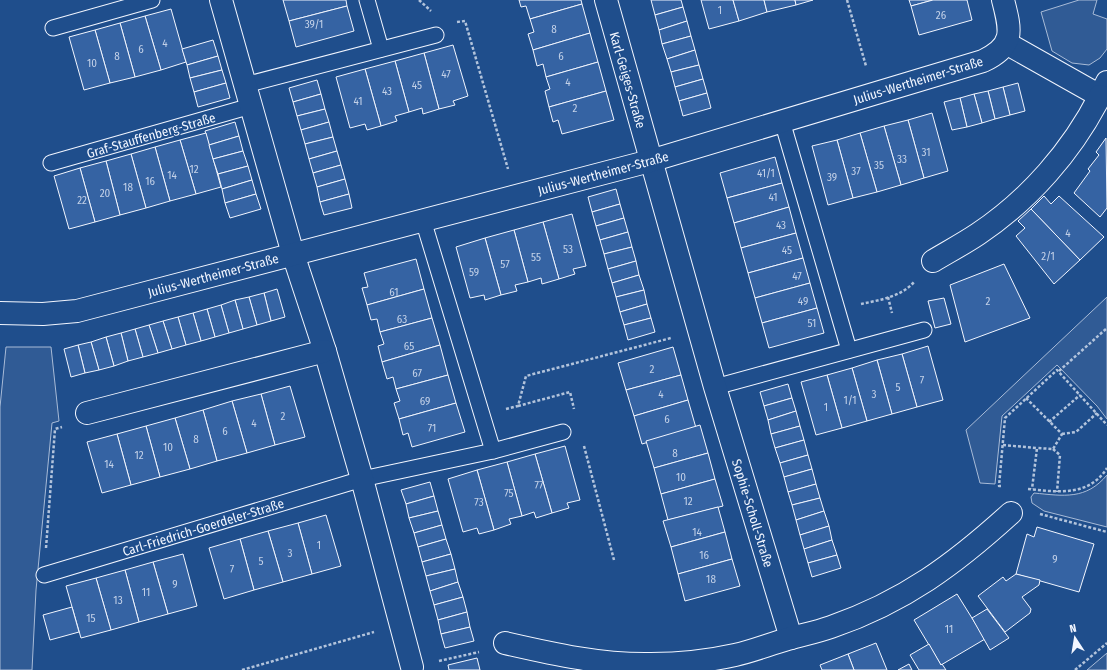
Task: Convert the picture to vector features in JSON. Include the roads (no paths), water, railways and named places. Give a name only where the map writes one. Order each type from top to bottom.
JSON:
[{"type":"street","points":[[221,0],[293,254],[325,351],[362,479],[412,667]]},
{"type":"street","name":"Karl-Geiges-Straße","points":[[606,0],[650,161]]},
{"type":"street","points":[[933,261],[978,234],[1013,207],[1043,178],[1074,141],[1104,89],[1006,43],[1008,26],[1002,0]]},
{"type":"street","name":"Julius-Wertheimer-Straße","points":[[0,313],[44,314],[77,311],[650,161],[983,61],[998,54],[1006,43]]},
{"type":"street","name":"Sophie-Scholl-Straße","points":[[650,161],[715,387],[791,638]]},
{"type":"street","points":[[87,413],[325,351]]},
{"type":"street","points":[[505,643],[565,656],[609,662],[650,664],[684,662],[735,655],[791,638],[831,628],[907,594],[944,571],[972,549],[1011,513]]},
{"type":"lane","points":[[53,28],[152,0]]},
{"type":"lane","points":[[367,0],[380,49]]},
{"type":"lane","points":[[245,85],[436,35]]},
{"type":"lane","name":"Graf-Stauffenberg-Straße","points":[[51,163],[251,106]]},
{"type":"lane","points":[[782,121],[849,350]]},
{"type":"lane","points":[[423,220],[493,451]]},
{"type":"lane","points":[[715,387],[924,330]]},
{"type":"lane","points":[[362,479],[493,451],[563,432]]},
{"type":"lane","name":"Carl-Friedrich-Goerdeler-Straße","points":[[44,575],[362,479]]}]
